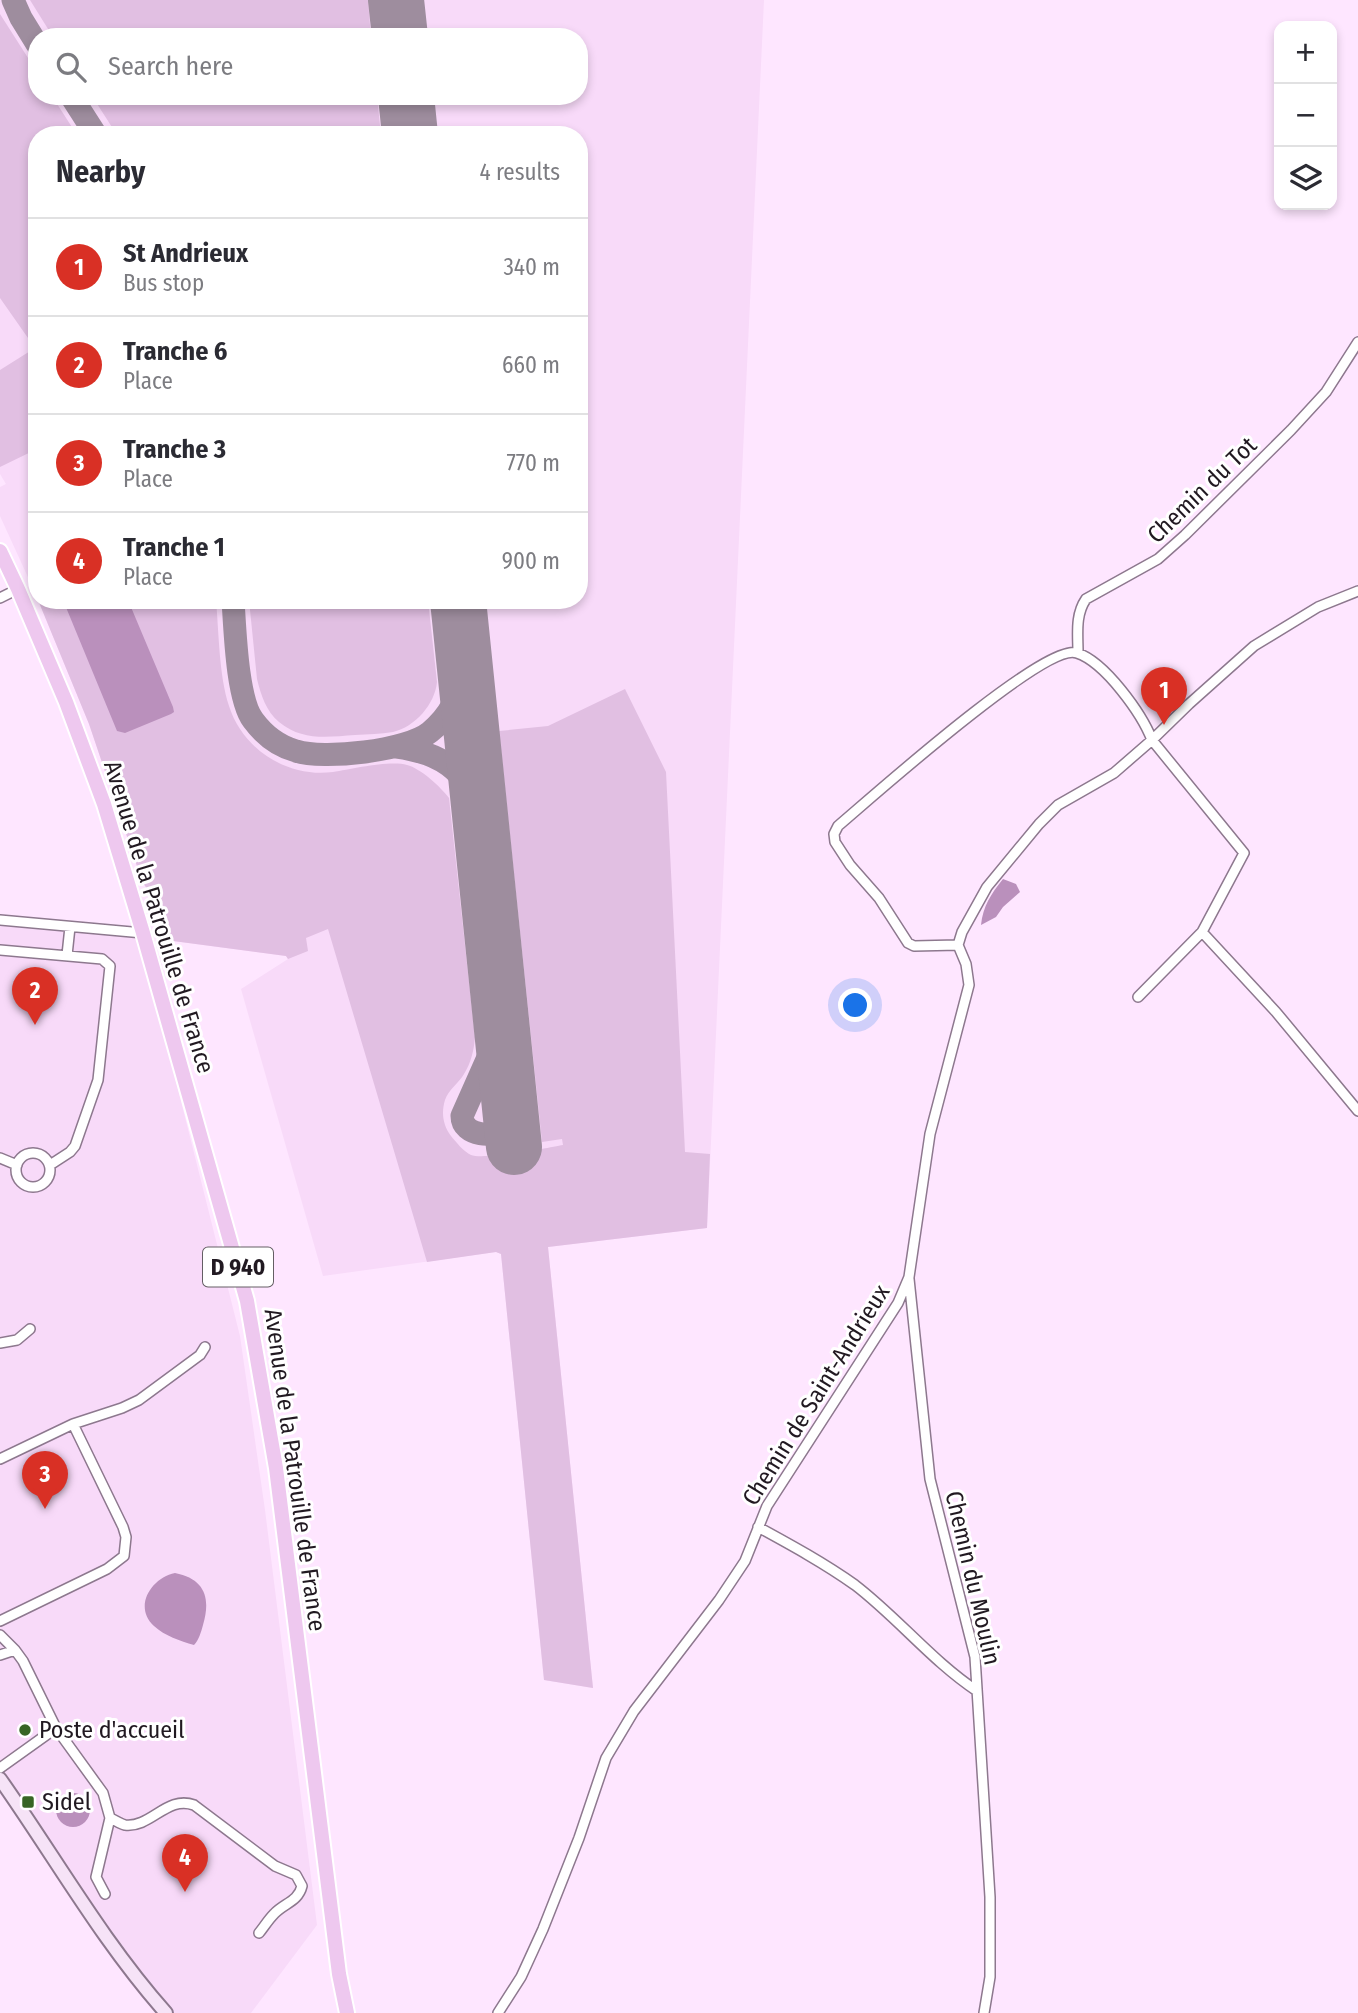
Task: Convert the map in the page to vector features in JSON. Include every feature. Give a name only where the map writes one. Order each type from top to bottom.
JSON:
[{"type":"main road","name":"Avenue de la Patrouille de France","points":[[0,551],[19,589],[66,702],[99,792],[143,933],[247,1301],[276,1468],[346,2013]]},
{"type":"street","name":"Chemin du Tot","points":[[1078,653],[1078,617],[1086,599],[1158,559],[1185,535],[1326,392],[1358,342]]},
{"type":"street","points":[[0,598],[19,589]]},
{"type":"street","points":[[1138,996],[1202,932],[1244,853],[1153,740],[1125,694],[1102,669],[1078,653],[1069,652],[1055,657],[1010,686],[938,741],[838,826],[834,834],[835,842],[850,865],[879,898],[908,943],[914,946],[958,945],[962,932],[987,887],[1058,805],[1114,772],[1153,740],[1254,646],[1318,607],[1358,591]]},
{"type":"street","points":[[0,920],[143,933]]},
{"type":"street","points":[[67,955],[70,926]]},
{"type":"street","points":[[1202,932],[1284,1022],[1358,1111]]},
{"type":"street","name":"Chemin de Saint-Andrieux","points":[[498,2013],[521,1977],[543,1929],[579,1838],[606,1758],[634,1711],[719,1600],[745,1561],[767,1506],[898,1303],[909,1277],[930,1133],[968,985],[966,964],[958,945]]},
{"type":"street","points":[[0,950],[102,959],[110,966],[98,1080],[75,1146],[71,1152],[50,1165]]},
{"type":"street","points":[[33,1153],[41,1154],[50,1165],[50,1175],[43,1184],[27,1186],[17,1175],[17,1165],[22,1157],[33,1153]]},
{"type":"street","points":[[0,1158],[17,1165]]},
{"type":"street","name":"Chemin du Moulin","points":[[909,1277],[930,1479],[975,1657],[990,1897],[990,1977],[984,2013]]},
{"type":"street","points":[[0,1343],[17,1340],[30,1329]]},
{"type":"street","points":[[0,1459],[73,1424],[139,1400],[200,1355],[205,1347]]},
{"type":"street","points":[[0,1621],[107,1569],[124,1556],[126,1547],[123,1527],[73,1424]]},
{"type":"street","points":[[758,1527],[825,1565],[855,1586],[953,1674],[977,1691]]},
{"type":"street","points":[[0,1635],[15,1650],[56,1728],[103,1793],[110,1818],[96,1877],[104,1894]]},
{"type":"street","points":[[0,1655],[15,1650]]},
{"type":"street","points":[[0,1768],[56,1728]]},
{"type":"street","points":[[0,1779],[104,1935],[166,2013]]},
{"type":"street","points":[[110,1818],[121,1824],[136,1824],[160,1810],[186,1802],[194,1805],[275,1866],[296,1875],[302,1886],[296,1899],[275,1912],[259,1933]]},
{"type":"shaded area","points":[[0,0],[764,0],[707,1228],[548,1247],[593,1688],[544,1680],[501,1254],[496,1252],[323,1276],[241,989],[288,959],[286,956],[158,939],[155,904],[142,881],[89,724],[42,609],[588,609],[588,126],[28,126],[28,577],[0,516],[0,487],[6,484],[0,474]]},
{"type":"shaded area","points":[[30,0],[368,0],[370,28],[47,28]]},
{"type":"shaded area","points":[[0,14],[28,58],[28,105],[58,105],[71,126],[28,126],[28,338],[0,298]]},
{"type":"shaded area","points":[[98,105],[378,105],[380,126],[111,126]]},
{"type":"shaded area","points":[[28,352],[28,453],[0,467],[0,370]]},
{"type":"shaded area","points":[[42,609],[217,609],[221,668],[229,706],[245,736],[256,748],[284,765],[316,773],[381,764],[407,765],[430,778],[441,789],[449,798],[475,1037],[469,1065],[447,1096],[443,1114],[446,1128],[460,1147],[471,1155],[489,1156],[563,1145],[562,1139],[542,1142],[499,731],[548,726],[625,689],[666,772],[685,1152],[710,1154],[707,1228],[548,1247],[593,1688],[544,1680],[501,1254],[496,1252],[427,1262],[328,929],[306,938],[308,951],[288,959],[286,956],[158,939],[155,904],[142,881],[89,724]]},
{"type":"shaded area","points":[[67,609],[132,609],[173,707],[174,712],[171,714],[125,733],[117,731]]},
{"type":"shaded area","points":[[250,609],[429,609],[437,682],[423,713],[401,729],[379,734],[325,737],[297,732],[279,722],[271,713],[257,679]]},
{"type":"shaded area","points":[[1003,879],[1016,884],[1020,892],[996,917],[981,925],[988,900]]},
{"type":"shaded area","points":[[0,925],[140,938],[240,1336],[265,1510],[317,1925],[251,2013],[172,2013],[130,1961],[0,1773]]},
{"type":"shaded area","points":[[175,1573],[193,1580],[206,1598],[203,1625],[194,1645],[158,1630],[145,1610],[145,1602],[152,1587],[166,1576]]},
{"type":"shaded area","points":[[73,1793],[85,1798],[90,1810],[85,1822],[73,1827],[61,1822],[56,1810],[61,1798]]},
{"type":"taxiway","points":[[13,0],[28,29]]},
{"type":"taxiway","points":[[77,105],[90,126]]},
{"type":"taxiway","points":[[234,609],[238,663],[248,710],[267,735],[277,743],[296,751],[309,754],[365,752],[419,739],[437,726],[449,711],[461,686],[465,668]]},
{"type":"taxiway","points":[[397,747],[426,754],[449,766],[467,784],[480,811]]},
{"type":"taxiway","points":[[501,1017],[498,1035],[462,1116],[467,1128],[480,1134],[501,1131],[506,1128],[511,1118]]},
{"type":"runway","points":[[396,0],[399,28]]},
{"type":"runway","points":[[407,105],[409,126]]},
{"type":"runway","points":[[459,609],[514,1147]]},
{"type":"place","name":"St Andrieux","points":[[1164,725]]},
{"type":"place","name":"Tranche 6","points":[[35,1025]]},
{"type":"place","name":"Tranche 3","points":[[45,1509]]},
{"type":"place","name":"Poste d'accueil","points":[[25,1730]]},
{"type":"place","name":"Sidel","points":[[28,1802]]},
{"type":"place","name":"Tranche 1","points":[[185,1892]]}]
